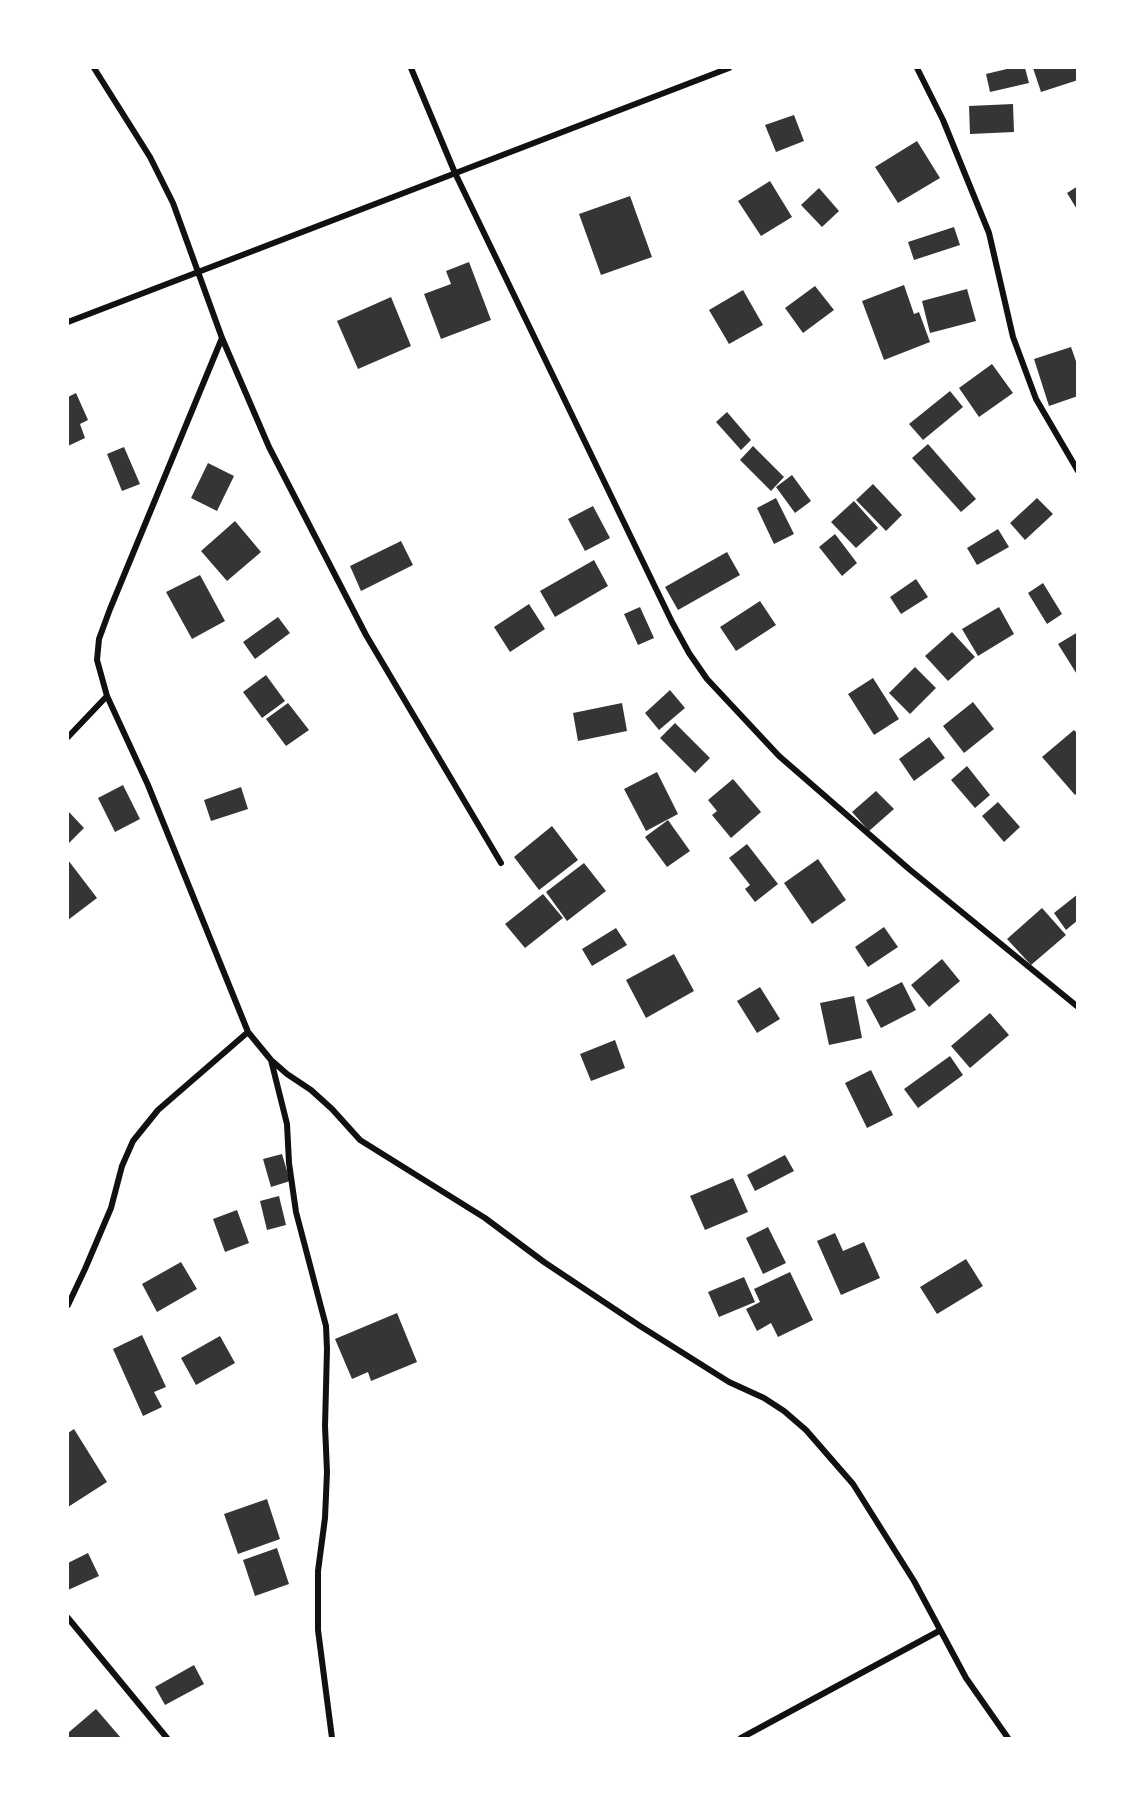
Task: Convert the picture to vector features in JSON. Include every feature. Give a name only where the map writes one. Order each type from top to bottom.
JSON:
[{"type":"street","points":[[94,68],[150,156],[173,203],[222,338],[269,447],[366,635],[501,863]]},
{"type":"street","points":[[411,68],[455,173],[672,622],[707,679],[779,756],[909,869],[1077,1007]]},
{"type":"street","points":[[68,322],[729,68]]},
{"type":"street","points":[[917,68],[943,120],[990,233],[1013,336],[1036,399],[1077,471]]},
{"type":"street","points":[[222,338],[99,639],[97,660],[107,696],[148,785],[248,1032],[271,1060],[311,1090],[360,1140],[485,1218],[544,1262],[640,1326],[729,1382],[765,1398],[806,1430],[853,1484],[914,1581],[966,1678],[1008,1738]]},
{"type":"street","points":[[68,737],[107,696]]},
{"type":"street","points":[[68,1305],[111,1208],[122,1167],[134,1141],[158,1110],[248,1032]]},
{"type":"street","points":[[271,1060],[287,1124],[289,1163],[297,1212],[326,1326],[327,1472],[325,1518],[318,1571],[318,1630],[332,1738]]},
{"type":"street","points":[[68,1618],[167,1738]]},
{"type":"street","points":[[741,1738],[939,1631]]},
{"type":"building","points":[[1011,68],[1025,68],[1029,83],[990,92],[986,74]]},
{"type":"building","points":[[1033,68],[1078,68],[1078,80],[1041,92]]},
{"type":"building","points":[[1013,104],[1014,132],[970,134],[969,106]]},
{"type":"building","points":[[794,115],[804,141],[776,152],[765,125]]},
{"type":"building","points":[[917,141],[940,178],[898,203],[875,167]]},
{"type":"building","points":[[770,181],[792,217],[761,236],[738,201]]},
{"type":"building","points":[[1078,186],[1078,211],[1067,193]]},
{"type":"building","points":[[819,188],[839,211],[822,227],[801,205]]},
{"type":"building","points":[[630,196],[652,257],[601,275],[579,214]]},
{"type":"building","points":[[954,227],[960,245],[914,260],[908,242]]},
{"type":"building","points":[[469,262],[491,320],[441,339],[424,294],[451,284],[446,271]]},
{"type":"building","points":[[904,285],[914,314],[919,312],[930,342],[884,360],[862,301]]},
{"type":"building","points":[[815,286],[834,310],[803,333],[785,308]]},
{"type":"building","points":[[967,289],[976,321],[930,333],[922,301]]},
{"type":"building","points":[[743,290],[763,325],[729,344],[709,310]]},
{"type":"building","points":[[391,297],[411,346],[358,369],[337,321]]},
{"type":"building","points":[[1071,347],[1078,367],[1078,396],[1049,406],[1034,359]]},
{"type":"building","points":[[992,364],[1013,393],[979,417],[959,388]]},
{"type":"building","points":[[950,391],[963,407],[923,440],[909,424]]},
{"type":"building","points":[[76,393],[88,420],[80,424],[85,438],[68,446],[68,397]]},
{"type":"building","points":[[727,412],[751,440],[741,450],[716,422]]},
{"type":"building","points":[[928,444],[976,499],[961,512],[912,458]]},
{"type":"building","points":[[753,446],[784,477],[771,491],[740,460]]},
{"type":"building","points":[[124,447],[140,484],[122,491],[107,454]]},
{"type":"building","points":[[208,463],[234,476],[217,511],[191,498]]},
{"type":"building","points":[[792,475],[811,501],[795,513],[776,487]]},
{"type":"building","points":[[873,484],[902,515],[886,531],[856,500]]},
{"type":"building","points":[[776,498],[794,534],[774,544],[757,508]]},
{"type":"building","points":[[1037,498],[1053,514],[1025,540],[1010,523]]},
{"type":"building","points":[[854,501],[878,528],[856,548],[831,522]]},
{"type":"building","points":[[593,506],[610,538],[585,551],[568,519]]},
{"type":"building","points":[[235,521],[261,552],[227,581],[201,551]]},
{"type":"building","points":[[998,529],[1009,547],[977,565],[967,548]]},
{"type":"building","points":[[835,534],[857,563],[842,576],[819,547]]},
{"type":"building","points":[[401,541],[413,565],[361,591],[350,566]]},
{"type":"building","points":[[727,552],[740,575],[678,610],[665,587]]},
{"type":"building","points":[[594,560],[608,586],[555,617],[540,591]]},
{"type":"building","points":[[200,575],[225,621],[192,639],[166,592]]},
{"type":"building","points":[[916,579],[928,597],[901,614],[890,597]]},
{"type":"building","points":[[1043,583],[1062,614],[1047,624],[1028,593]]},
{"type":"building","points":[[760,601],[776,625],[736,651],[720,627]]},
{"type":"building","points":[[529,604],[545,629],[510,652],[494,627]]},
{"type":"building","points":[[640,607],[654,638],[638,645],[624,614]]},
{"type":"building","points":[[999,607],[1014,634],[978,656],[962,629]]},
{"type":"building","points":[[278,617],[290,633],[255,659],[243,642]]},
{"type":"building","points":[[952,632],[975,657],[948,681],[925,656]]},
{"type":"building","points":[[1078,632],[1078,676],[1058,644]]},
{"type":"building","points":[[915,667],[936,688],[910,714],[889,693]]},
{"type":"building","points":[[266,675],[285,701],[262,718],[243,692]]},
{"type":"building","points":[[873,678],[899,719],[874,735],[848,694]]},
{"type":"building","points":[[670,690],[685,708],[659,730],[645,713]]},
{"type":"building","points":[[973,702],[994,729],[964,753],[943,726]]},
{"type":"building","points":[[288,703],[309,730],[286,746],[266,719]]},
{"type":"building","points":[[622,703],[627,731],[578,741],[573,713]]},
{"type":"building","points":[[675,723],[710,758],[695,773],[660,738]]},
{"type":"building","points":[[1074,730],[1078,734],[1078,792],[1075,795],[1042,757]]},
{"type":"building","points":[[929,737],[945,758],[914,781],[899,759]]},
{"type":"building","points":[[967,766],[990,795],[975,808],[951,780]]},
{"type":"building","points":[[657,772],[678,814],[646,831],[624,789]]},
{"type":"building","points":[[733,779],[761,812],[731,838],[712,815],[717,811],[708,800]]},
{"type":"building","points":[[123,785],[140,819],[115,832],[98,798]]},
{"type":"building","points":[[241,787],[248,809],[211,821],[204,800]]},
{"type":"building","points":[[876,791],[894,809],[869,831],[852,812]]},
{"type":"building","points":[[998,802],[1020,827],[1004,842],[982,816]]},
{"type":"building","points":[[68,811],[84,828],[68,844]]},
{"type":"building","points":[[668,820],[690,851],[667,867],[645,837]]},
{"type":"building","points":[[552,826],[578,860],[539,890],[514,857]]},
{"type":"building","points":[[747,844],[778,884],[755,902],[745,889],[750,885],[729,858]]},
{"type":"building","points":[[818,859],[846,900],[812,924],[784,883]]},
{"type":"building","points":[[68,860],[97,898],[68,920]]},
{"type":"building","points":[[584,863],[606,891],[567,921],[546,892]]},
{"type":"building","points":[[543,894],[563,918],[525,948],[505,924]]},
{"type":"building","points":[[1078,894],[1078,920],[1066,930],[1054,913]]},
{"type":"building","points":[[1042,908],[1066,935],[1031,965],[1007,939]]},
{"type":"building","points":[[884,927],[898,947],[868,967],[855,947]]},
{"type":"building","points":[[616,928],[627,945],[592,966],[582,949]]},
{"type":"building","points":[[674,954],[694,991],[646,1018],[626,980]]},
{"type":"building","points":[[942,959],[960,981],[929,1007],[911,985]]},
{"type":"building","points":[[902,982],[916,1010],[881,1028],[866,1000]]},
{"type":"building","points":[[760,987],[780,1019],[757,1033],[737,1001]]},
{"type":"building","points":[[854,996],[862,1038],[829,1045],[820,1003]]},
{"type":"building","points":[[990,1013],[1009,1035],[970,1068],[951,1046]]},
{"type":"building","points":[[615,1040],[625,1068],[591,1081],[580,1054]]},
{"type":"building","points":[[950,1056],[963,1075],[918,1108],[904,1089]]},
{"type":"building","points":[[871,1070],[893,1115],[867,1128],[845,1083]]},
{"type":"building","points":[[282,1154],[290,1181],[271,1187],[263,1159]]},
{"type":"building","points":[[785,1155],[794,1171],[755,1191],[747,1175]]},
{"type":"building","points":[[733,1178],[748,1212],[705,1230],[690,1196]]},
{"type":"building","points":[[279,1196],[286,1225],[267,1230],[260,1201]]},
{"type":"building","points":[[237,1210],[249,1243],[225,1252],[213,1219]]},
{"type":"building","points":[[768,1227],[786,1263],[763,1274],[746,1238]]},
{"type":"building","points":[[835,1233],[843,1251],[864,1242],[880,1278],[841,1295],[817,1241]]},
{"type":"building","points":[[966,1259],[983,1286],[937,1314],[920,1287]]},
{"type":"building","points":[[181,1262],[197,1289],[157,1312],[142,1284]]},
{"type":"building","points":[[790,1272],[813,1320],[778,1337],[771,1323],[757,1331],[746,1309],[760,1302],[754,1289]]},
{"type":"building","points":[[744,1277],[755,1302],[719,1317],[708,1292]]},
{"type":"building","points":[[397,1313],[417,1362],[371,1381],[368,1372],[352,1379],[335,1339]]},
{"type":"building","points":[[142,1335],[166,1387],[154,1392],[162,1407],[143,1416],[113,1349]]},
{"type":"building","points":[[220,1336],[235,1363],[196,1385],[181,1358]]},
{"type":"building","points":[[74,1429],[107,1482],[68,1507],[68,1433]]},
{"type":"building","points":[[267,1499],[280,1539],[238,1554],[224,1514]]},
{"type":"building","points":[[277,1548],[289,1584],[255,1596],[243,1560]]},
{"type":"building","points":[[88,1553],[99,1576],[68,1590],[68,1563]]},
{"type":"building","points":[[194,1665],[204,1684],[165,1705],[155,1687]]},
{"type":"building","points":[[96,1709],[121,1738],[68,1738],[68,1733]]}]
